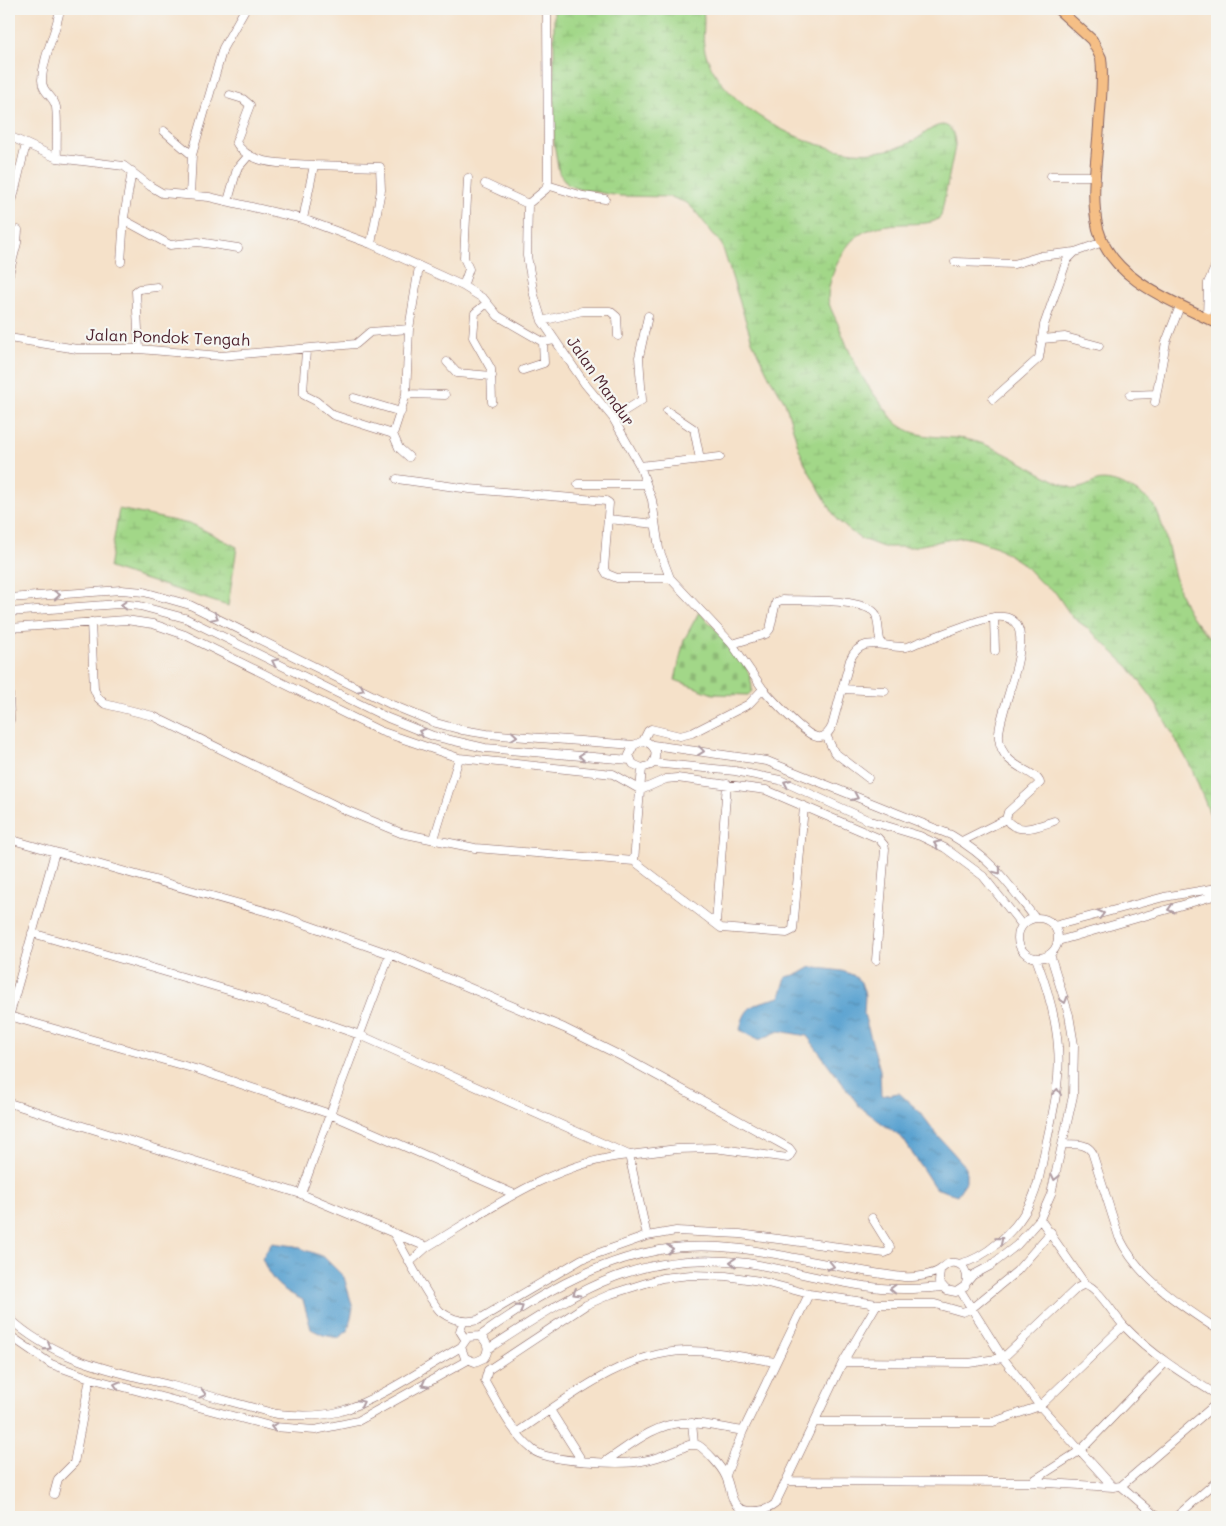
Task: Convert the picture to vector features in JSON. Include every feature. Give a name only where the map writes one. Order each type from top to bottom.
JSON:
[{"type":"main road","points":[[1058,9],[1092,40],[1101,58],[1096,214],[1103,242],[1113,257],[1133,278],[1180,306],[1217,323]]},
{"type":"street","points":[[57,158],[56,107],[52,99],[44,92],[42,80],[45,53],[57,27],[60,9]]},
{"type":"street","points":[[190,195],[192,155],[223,48],[245,9]]},
{"type":"street","points":[[485,184],[528,204],[548,186],[547,9]]},
{"type":"street","points":[[230,95],[243,99],[250,105],[236,142],[249,156],[263,161],[380,167],[380,190],[372,244]]},
{"type":"street","points":[[164,131],[192,155]]},
{"type":"street","points":[[9,136],[57,158],[112,163],[124,166],[155,190],[170,195],[190,195],[228,201],[303,219],[372,244],[464,286],[487,303],[498,316],[543,342],[555,340]]},
{"type":"street","points":[[9,203],[13,198],[26,144]]},
{"type":"street","points":[[228,201],[237,169],[249,156]]},
{"type":"street","points":[[303,219],[314,165]]},
{"type":"street","points":[[121,262],[124,220],[132,171]]},
{"type":"street","points":[[1051,176],[1096,176]]},
{"type":"street","points":[[464,286],[469,268],[464,258],[468,178]]},
{"type":"street","points":[[548,186],[583,196],[605,199]]},
{"type":"street","name":"Jalan Mandur","points":[[528,204],[528,256],[534,295],[542,321],[585,384],[613,418],[640,466],[652,500],[659,549],[670,578],[732,644],[762,689],[808,734],[818,737],[826,735]]},
{"type":"street","points":[[124,220],[170,245],[198,242],[238,248]]},
{"type":"street","points":[[9,274],[17,243],[18,230]]},
{"type":"street","points":[[956,262],[1014,264],[1041,256],[1075,252],[1103,242]]},
{"type":"street","points":[[993,399],[1036,363],[1041,353],[1042,339],[1064,266],[1075,252]]},
{"type":"street","points":[[1207,318],[1208,283],[1217,263]]},
{"type":"street","points":[[409,457],[399,448],[393,434],[406,394],[409,329],[419,267]]},
{"type":"street","points":[[139,349],[136,291],[157,287]]},
{"type":"street","points":[[487,303],[475,313],[473,337],[488,364],[492,376],[492,402]]},
{"type":"street","points":[[1130,395],[1156,398],[1166,342],[1180,306]]},
{"type":"street","points":[[542,321],[582,311],[610,311],[617,317],[618,336]]},
{"type":"street","points":[[613,418],[642,400],[639,357],[648,316]]},
{"type":"street","name":"Jalan Pondok Tengah","points":[[9,338],[77,349],[139,349],[220,356],[356,344],[370,332],[409,329]]},
{"type":"street","points":[[1042,339],[1065,337],[1099,346]]},
{"type":"street","points":[[523,370],[544,363],[543,342]]},
{"type":"street","points":[[306,349],[306,375],[302,389],[304,396],[316,401],[333,416],[393,434]]},
{"type":"street","points":[[447,362],[457,373],[492,376]]},
{"type":"street","points":[[406,394],[445,395]]},
{"type":"street","points":[[354,398],[401,412]]},
{"type":"street","points":[[667,412],[694,429],[700,459]]},
{"type":"street","points":[[640,466],[720,457]]},
{"type":"street","points":[[397,479],[470,489],[606,501],[608,503],[609,519],[604,568],[606,574],[617,578],[670,578]]},
{"type":"street","points":[[578,484],[646,484]]},
{"type":"street","points":[[609,519],[655,524]]},
{"type":"street","points":[[9,598],[121,590],[167,597],[190,605],[392,705],[436,723],[487,734],[634,745],[643,742],[652,746],[767,761],[875,806],[922,822],[962,841],[993,865],[1035,918]]},
{"type":"street","points":[[732,644],[766,634],[770,629],[776,602],[782,600],[867,606],[876,614],[881,644]]},
{"type":"street","points":[[9,612],[119,604],[163,611],[185,618],[388,718],[433,736],[486,748],[630,760]]},
{"type":"street","points":[[994,617],[996,651]]},
{"type":"street","points":[[868,778],[834,752],[826,735],[832,726],[850,660],[857,649],[867,644],[881,644],[904,648],[994,617],[1012,618],[1017,622],[1020,631],[1021,647],[1000,727],[1001,745],[1014,766],[1036,776],[1040,783],[1008,812],[1006,819],[962,841]]},
{"type":"street","points":[[9,628],[126,620],[168,628],[380,731],[459,758],[613,774],[641,790]]},
{"type":"street","points":[[92,622],[94,689],[98,698],[105,704],[153,716],[370,821],[401,833],[474,848],[634,861],[716,922],[721,928],[787,933],[793,930],[804,807]]},
{"type":"street","points":[[643,742],[648,731],[651,729],[680,736],[692,733],[749,704],[762,689]]},
{"type":"street","points":[[842,689],[885,691]]},
{"type":"street","points":[[9,691],[10,720]]},
{"type":"street","points":[[634,745],[630,749],[630,760],[633,764],[642,768],[653,763],[735,771],[780,780],[870,821],[928,840],[958,856],[983,876],[1022,925]]},
{"type":"street","points":[[652,746],[656,751],[653,763]]},
{"type":"street","points":[[434,840],[459,758]]},
{"type":"street","points":[[634,861],[642,768]]},
{"type":"street","points":[[641,790],[666,779],[677,778],[766,790],[878,838],[884,845],[876,960]]},
{"type":"street","points":[[716,922],[727,784]]},
{"type":"street","points":[[1006,819],[1019,828],[1030,828],[1054,821]]},
{"type":"street","points":[[9,840],[279,916],[390,954],[508,1003],[616,1053],[792,1152],[788,1158],[733,1150],[693,1148],[629,1155],[574,1167],[514,1194],[427,1247],[410,1262]]},
{"type":"street","points":[[55,852],[9,1017],[199,1070],[330,1114],[514,1194]]},
{"type":"street","points":[[1054,926],[1164,897],[1217,888]]},
{"type":"street","points":[[1058,941],[1054,926],[1045,919],[1035,918],[1022,925],[1018,940],[1021,949],[1028,955],[1036,958],[1050,954],[1058,941],[1217,895]]},
{"type":"street","points":[[32,933],[238,993],[360,1035],[629,1155]]},
{"type":"street","points":[[301,1194],[390,954]]},
{"type":"street","points":[[9,1335],[51,1364],[90,1378],[274,1428],[315,1430],[358,1420],[468,1360],[481,1360],[488,1349],[582,1289],[647,1266],[679,1260],[746,1263],[881,1288],[907,1290],[942,1287],[950,1292],[960,1290],[973,1275],[990,1266],[1017,1245],[1040,1219],[1051,1194],[1073,1096],[1074,1045],[1069,1015],[1050,954]]},
{"type":"street","points":[[480,1336],[520,1308],[596,1269],[636,1254],[662,1249],[692,1246],[749,1249],[857,1271],[909,1277],[940,1270],[948,1264],[968,1262],[984,1253],[1010,1231],[1028,1208],[1038,1183],[1057,1095],[1059,1071],[1055,1019],[1036,958]]},
{"type":"street","points":[[9,1103],[301,1194],[427,1247]]},
{"type":"street","points":[[1063,1144],[1089,1147],[1119,1237],[1124,1248],[1144,1274],[1183,1306],[1217,1329]]},
{"type":"street","points":[[629,1155],[646,1236]]},
{"type":"street","points":[[394,1234],[439,1310],[463,1322],[478,1320],[582,1260],[646,1236],[676,1231],[740,1234],[885,1253],[889,1251],[890,1247],[872,1218]]},
{"type":"street","points":[[1040,1219],[1051,1232],[1085,1284],[1093,1288],[1123,1326],[1165,1363],[1217,1395]]},
{"type":"street","points":[[877,1304],[843,1362],[816,1422],[772,1507],[748,1511],[740,1509],[732,1502],[726,1476],[701,1447],[694,1444],[642,1461],[582,1461],[543,1456],[534,1451],[516,1433],[485,1381],[488,1370],[594,1302],[634,1285],[662,1278],[691,1275],[726,1276],[760,1281],[809,1294],[877,1304],[935,1304],[963,1312],[972,1308],[1017,1271],[1051,1232]]},
{"type":"street","points":[[959,1264],[966,1272],[967,1282]]},
{"type":"street","points":[[940,1270],[938,1276],[942,1287]]},
{"type":"street","points":[[843,1362],[969,1363],[1003,1358],[1077,1288],[1085,1284]]},
{"type":"street","points":[[960,1290],[1003,1358],[1040,1406],[1117,1486],[1157,1517]]},
{"type":"street","points":[[726,1476],[743,1431],[809,1294]]},
{"type":"street","points":[[9,1318],[26,1334],[58,1353],[92,1366],[277,1414],[296,1416],[337,1412],[358,1406],[463,1343],[472,1335],[480,1336],[486,1342],[488,1349]]},
{"type":"street","points":[[463,1322],[460,1331],[463,1343],[462,1354],[468,1360]]},
{"type":"street","points":[[816,1422],[993,1422],[1040,1406],[1123,1326]]},
{"type":"street","points":[[516,1433],[616,1370],[662,1354],[705,1352],[776,1362]]},
{"type":"street","points":[[1031,1482],[1081,1450],[1165,1363]]},
{"type":"street","points":[[54,1494],[58,1479],[74,1463],[90,1378]]},
{"type":"street","points":[[787,1481],[1031,1482],[1117,1486],[1217,1403]]},
{"type":"street","points":[[550,1410],[582,1461]]},
{"type":"street","points":[[606,1461],[662,1428],[673,1424],[692,1423],[743,1431]]},
{"type":"street","points":[[692,1423],[694,1444]]},
{"type":"street","points":[[1176,1517],[1217,1481]]},
{"type":"green space","points":[[554,9],[703,9],[705,51],[716,76],[730,93],[768,122],[789,133],[833,149],[854,152],[876,152],[907,144],[939,126],[946,126],[951,130],[955,146],[941,216],[935,221],[925,223],[885,225],[857,236],[846,248],[834,272],[828,292],[831,308],[861,374],[895,422],[902,427],[917,434],[965,439],[993,448],[1047,477],[1075,489],[1104,480],[1119,483],[1136,491],[1154,505],[1162,524],[1181,597],[1189,614],[1201,629],[1217,642],[1217,832],[1191,767],[1153,699],[1129,667],[1089,629],[1072,617],[1055,592],[1041,583],[1023,564],[997,547],[962,537],[911,547],[883,547],[859,538],[837,520],[807,468],[799,449],[785,402],[769,376],[752,341],[722,245],[695,211],[687,203],[671,197],[620,196],[578,189],[568,185],[559,173],[554,143]]},
{"type":"green space","points":[[119,509],[194,525],[237,547],[228,606],[109,568]]},
{"type":"green space","points":[[699,612],[741,658],[751,680],[752,691],[748,695],[713,694],[675,680],[684,640]]},
{"type":"water","points":[[811,967],[842,971],[853,975],[861,982],[865,995],[864,1014],[880,1070],[881,1096],[899,1093],[920,1112],[938,1136],[966,1167],[966,1182],[957,1195],[935,1188],[903,1139],[860,1107],[807,1036],[779,1031],[759,1040],[740,1030],[745,1014],[753,1006],[780,997],[786,977],[799,974]]},
{"type":"water","points":[[272,1243],[295,1246],[324,1257],[344,1277],[353,1308],[348,1331],[338,1338],[323,1335],[311,1329],[303,1300],[288,1292],[269,1274],[262,1258]]}]
